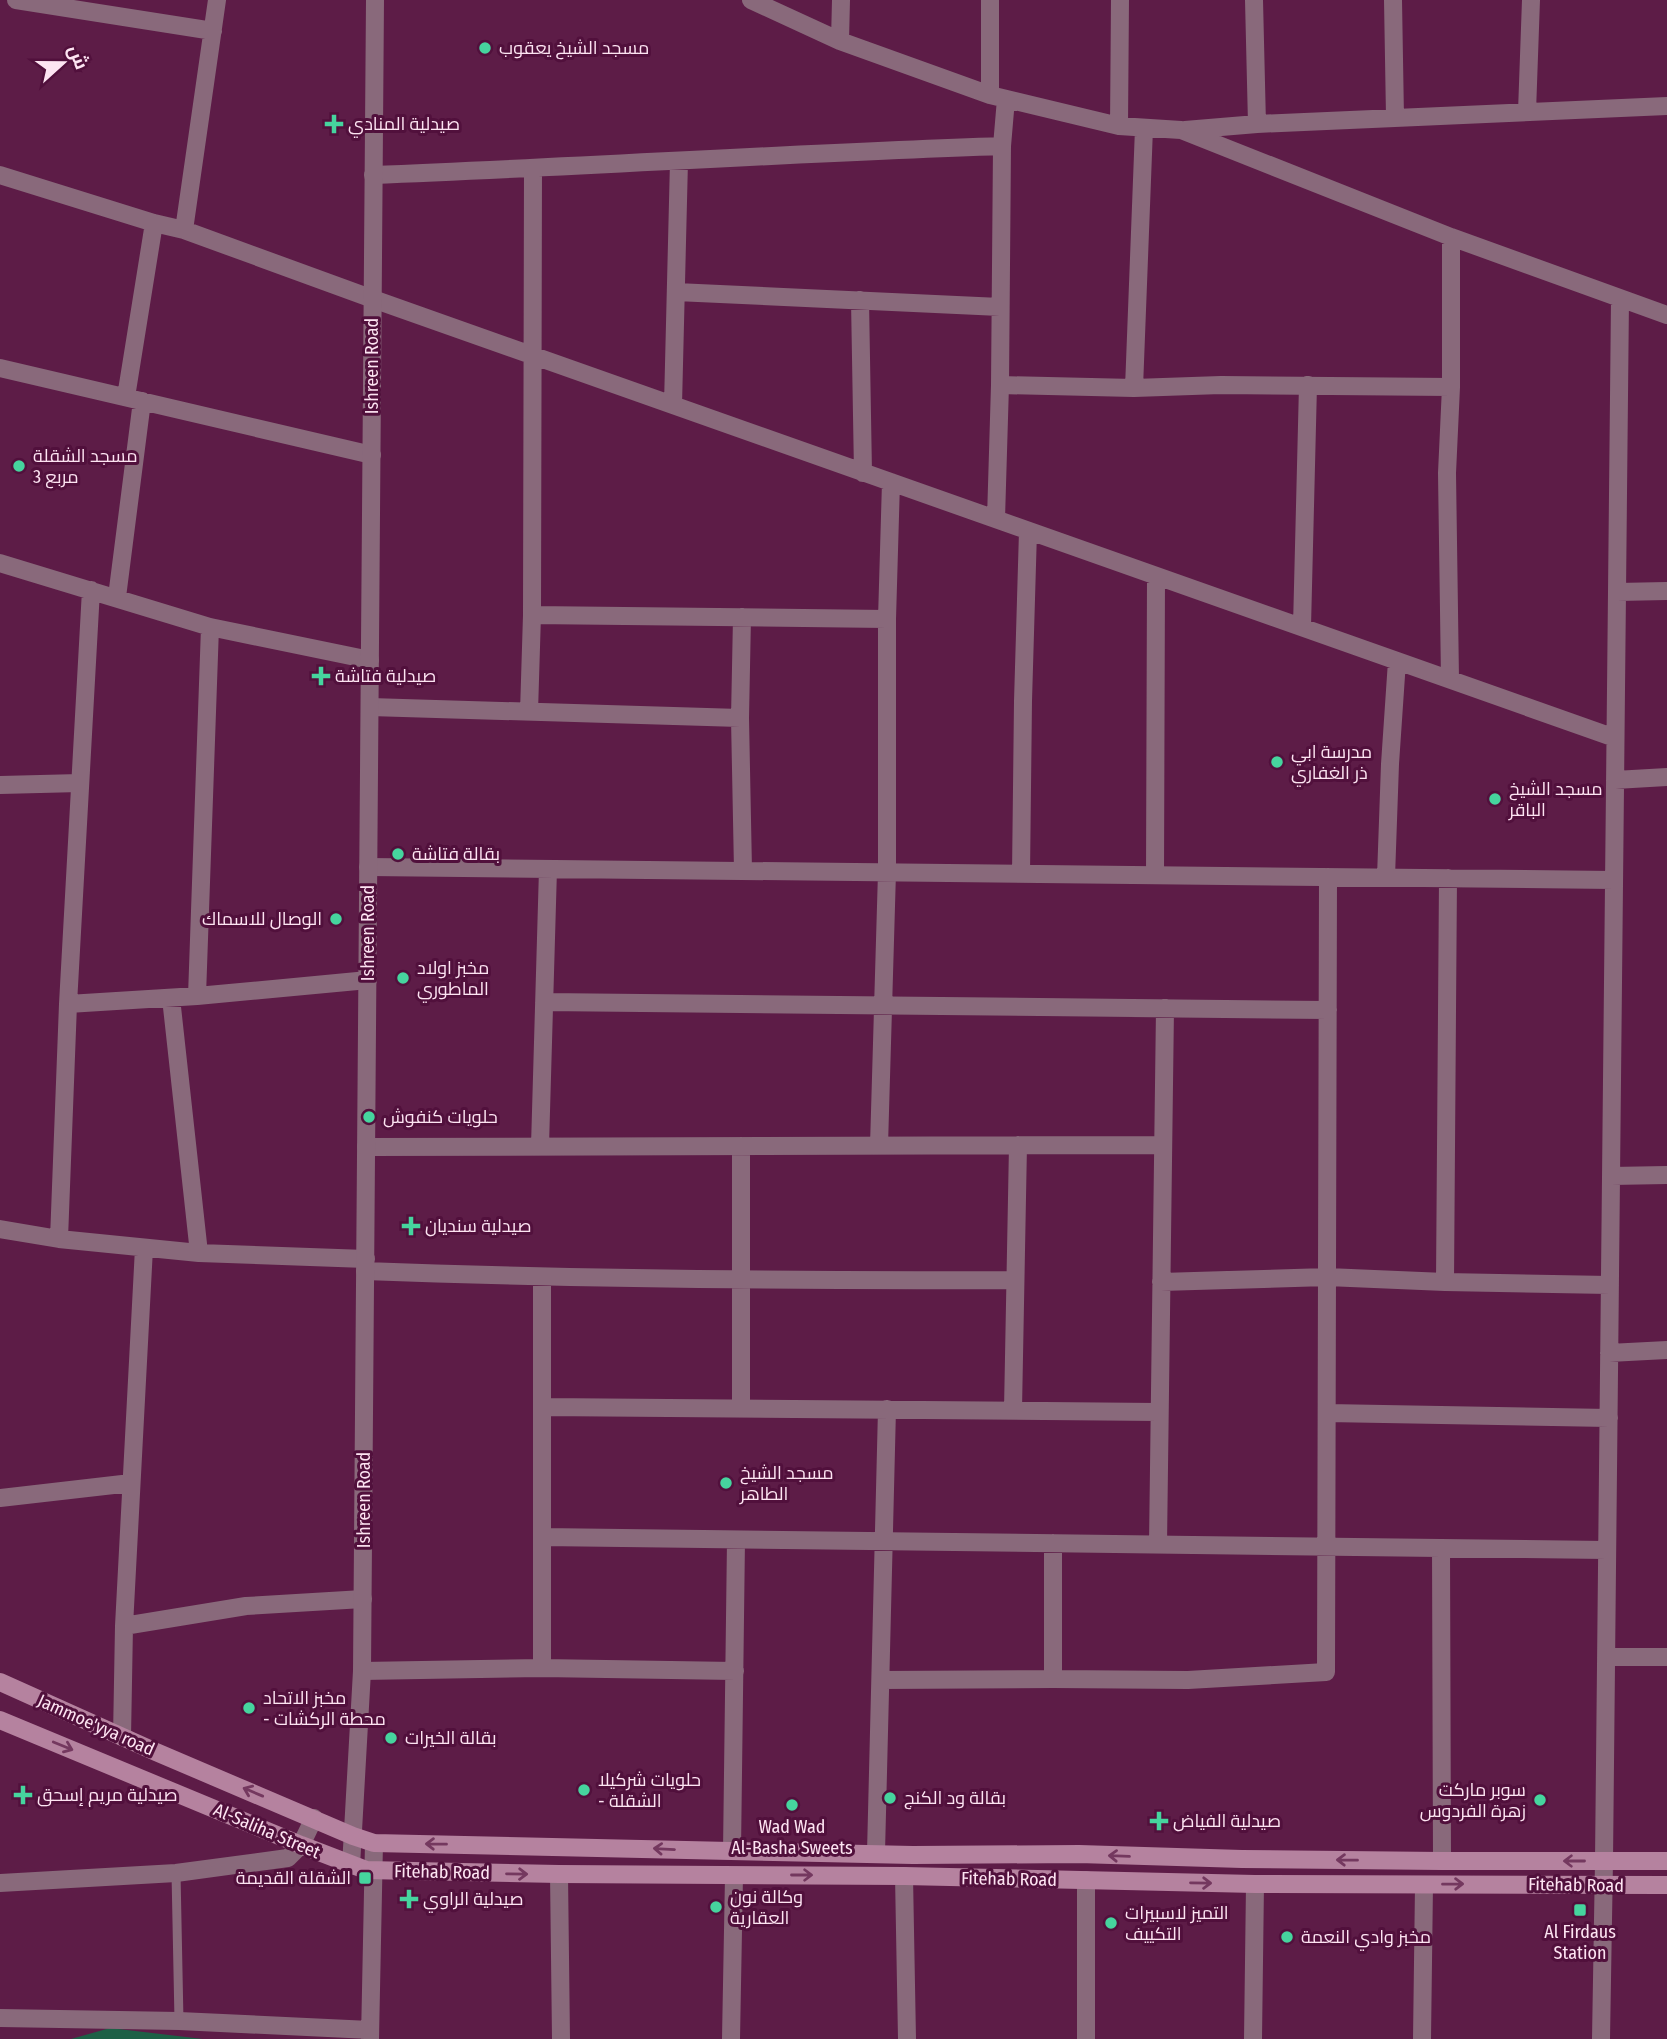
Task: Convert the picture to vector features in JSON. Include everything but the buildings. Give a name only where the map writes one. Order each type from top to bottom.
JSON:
[{"type":"main road","name":"Jammoe'yya road","points":[[0,1682],[192,1766]]},
{"type":"main road","name":"Jammoe'yya road","points":[[0,1720],[182,1796]]},
{"type":"main road","name":"Al-Saliha Street","points":[[192,1766],[353,1836]]},
{"type":"main road","name":"Al-Saliha Street","points":[[182,1796],[351,1866]]},
{"type":"main road","name":"Fitehab Road","points":[[353,1836],[374,1843],[732,1851],[1079,1854],[1242,1859],[1667,1861]]},
{"type":"main road","name":"Fitehab Road","points":[[351,1866],[373,1871],[559,1874],[904,1876],[1255,1884],[1667,1885]]},
{"type":"street","points":[[16,0],[213,31]]},
{"type":"street","points":[[184,230],[217,0]]},
{"type":"street","name":"Ishreen Road","points":[[351,1866],[362,1671],[363,1599],[375,0]]},
{"type":"street","points":[[751,0],[840,41],[998,97],[1119,126],[1181,130],[1395,117],[1667,106]]},
{"type":"street","points":[[840,41],[841,0]]},
{"type":"street","points":[[990,0],[1002,145],[996,519]]},
{"type":"street","points":[[1119,126],[1120,0]]},
{"type":"street","points":[[1254,0],[1257,124]]},
{"type":"street","points":[[1393,0],[1395,117]]},
{"type":"street","points":[[1527,112],[1531,0]]},
{"type":"street","points":[[1134,388],[1144,128]]},
{"type":"street","points":[[1181,130],[1451,237],[1667,316]]},
{"type":"street","points":[[373,175],[1002,145]]},
{"type":"street","points":[[673,405],[678,161]]},
{"type":"street","points":[[529,712],[532,615],[533,169]]},
{"type":"street","points":[[0,175],[184,230],[1615,738]]},
{"type":"street","points":[[117,597],[134,399],[154,223]]},
{"type":"street","points":[[1450,679],[1447,473],[1451,387],[1451,237]]},
{"type":"street","points":[[676,292],[1000,307]]},
{"type":"street","points":[[1601,2039],[1620,299]]},
{"type":"street","points":[[860,300],[863,473]]},
{"type":"street","points":[[0,368],[372,455]]},
{"type":"street","points":[[1000,385],[1134,388],[1308,385],[1451,387]]},
{"type":"street","points":[[1302,627],[1308,385]]},
{"type":"street","points":[[879,1146],[887,872],[887,619],[891,482]]},
{"type":"street","points":[[1021,874],[1028,531]]},
{"type":"street","points":[[0,563],[210,626],[370,660]]},
{"type":"street","points":[[1155,875],[1156,576]]},
{"type":"street","points":[[59,1239],[68,1004],[91,590]]},
{"type":"street","points":[[1617,592],[1667,591]]},
{"type":"street","points":[[532,615],[887,619]]},
{"type":"street","points":[[742,617],[740,718],[743,870]]},
{"type":"street","points":[[197,996],[210,626]]},
{"type":"street","points":[[1386,877],[1390,764],[1398,661]]},
{"type":"street","points":[[370,707],[740,718]]},
{"type":"street","points":[[1615,780],[1667,777]]},
{"type":"street","points":[[0,785],[80,783]]},
{"type":"street","points":[[368,867],[1614,880]]},
{"type":"street","points":[[540,1146],[548,869]]},
{"type":"street","points":[[881,1680],[1188,1680],[1326,1672],[1328,877]]},
{"type":"street","points":[[1445,1282],[1448,878]]},
{"type":"street","points":[[68,1004],[197,996],[368,980]]},
{"type":"street","points":[[171,998],[199,1253]]},
{"type":"street","points":[[544,1002],[1328,1010]]},
{"type":"street","points":[[1158,1545],[1165,1008]]},
{"type":"street","points":[[1013,1410],[1018,1145]]},
{"type":"street","points":[[366,1147],[1163,1145]]},
{"type":"street","points":[[741,1146],[741,1408]]},
{"type":"street","points":[[1611,1176],[1667,1175]]},
{"type":"street","points":[[0,1229],[59,1239],[199,1253],[542,1278],[742,1281],[1015,1280]]},
{"type":"street","points":[[122,1737],[124,1626],[144,1248]]},
{"type":"street","points":[[1161,1282],[1327,1277],[1610,1285]]},
{"type":"street","points":[[542,1278],[542,1668]]},
{"type":"street","points":[[1609,1353],[1667,1350]]},
{"type":"street","points":[[542,1406],[1158,1412]]},
{"type":"street","points":[[876,1853],[887,1409]]},
{"type":"street","points":[[1327,1413],[1609,1418]]},
{"type":"street","points":[[0,1498],[131,1483]]},
{"type":"street","points":[[542,1537],[1607,1550]]},
{"type":"street","points":[[732,1851],[736,1540]]},
{"type":"street","points":[[1053,1544],[1053,1679]]},
{"type":"street","points":[[1441,1548],[1443,1861]]},
{"type":"street","points":[[124,1626],[246,1606],[363,1599]]},
{"type":"street","points":[[1606,1657],[1667,1657]]},
{"type":"street","points":[[362,1671],[542,1668],[735,1671]]},
{"type":"street","points":[[0,1883],[176,1873],[288,1858],[301,1845],[314,1818]]},
{"type":"street","points":[[0,2018],[179,2021],[370,2035],[374,1843]]},
{"type":"street","points":[[559,1874],[561,2039]]},
{"type":"street","points":[[731,2039],[734,1876]]},
{"type":"street","points":[[904,1876],[907,2039]]},
{"type":"street","points":[[1086,2039],[1087,1880]]},
{"type":"street","points":[[1253,2039],[1255,1884]]},
{"type":"street","points":[[1422,2039],[1424,1885]]},
{"type":"lane","points":[[176,1873],[179,2021]]},
{"type":"green space","points":[[110,2028],[203,2039],[71,2039]]},
{"type":"place","name":"مسجد الشيخ يعقوب","points":[[485,48]]},
{"type":"place","name":"صيدلية المنادي","points":[[334,124]]},
{"type":"place","name":"مسجد الشقلة مربع 3","points":[[19,466]]},
{"type":"place","name":"صيدلية فتاشة","points":[[321,676]]},
{"type":"place","name":"مدرسة ابي ذر الغفاري","points":[[1277,762]]},
{"type":"place","name":"مسجد الشيخ الباقر","points":[[1495,799]]},
{"type":"place","name":"بقالة فتاشة","points":[[398,854]]},
{"type":"place","name":"الوصال للاسماك","points":[[336,919]]},
{"type":"place","name":"مخبز اولاد الماطوري","points":[[403,978]]},
{"type":"place","name":"حلويات كنفوش","points":[[369,1117]]},
{"type":"place","name":"صيدلية سنديان","points":[[411,1226]]},
{"type":"place","name":"مسجد الشيخ الطاهر","points":[[726,1483]]},
{"type":"place","name":"مخبز الاتحاد - محطة الركشات","points":[[249,1708]]},
{"type":"place","name":"بقالة الخيرات","points":[[391,1738]]},
{"type":"place","name":"حلويات شركيلا - الشقلة","points":[[584,1790]]},
{"type":"place","name":"صيدلية مريم إسحق","points":[[23,1795]]},
{"type":"place","name":"بقالة ود الكنج","points":[[890,1798]]},
{"type":"place","name":"سوبر ماركت زهرة الفردوس","points":[[1540,1800]]},
{"type":"place","name":"Wad Wad Al-Basha Sweets","points":[[792,1805]]},
{"type":"place","name":"صيدلية الفياض","points":[[1159,1821]]},
{"type":"place","name":"الشقلة القديمة","points":[[365,1878]]},
{"type":"place","name":"صيدلية الراوي","points":[[409,1899]]},
{"type":"place","name":"وكالة نون العقارية","points":[[716,1907]]},
{"type":"place","name":"Al Firdaus Station","points":[[1580,1910]]},
{"type":"place","name":"التميز لاسبيرات التكييف","points":[[1111,1923]]},
{"type":"place","name":"مخبز وادي النعمة","points":[[1287,1937]]}]
